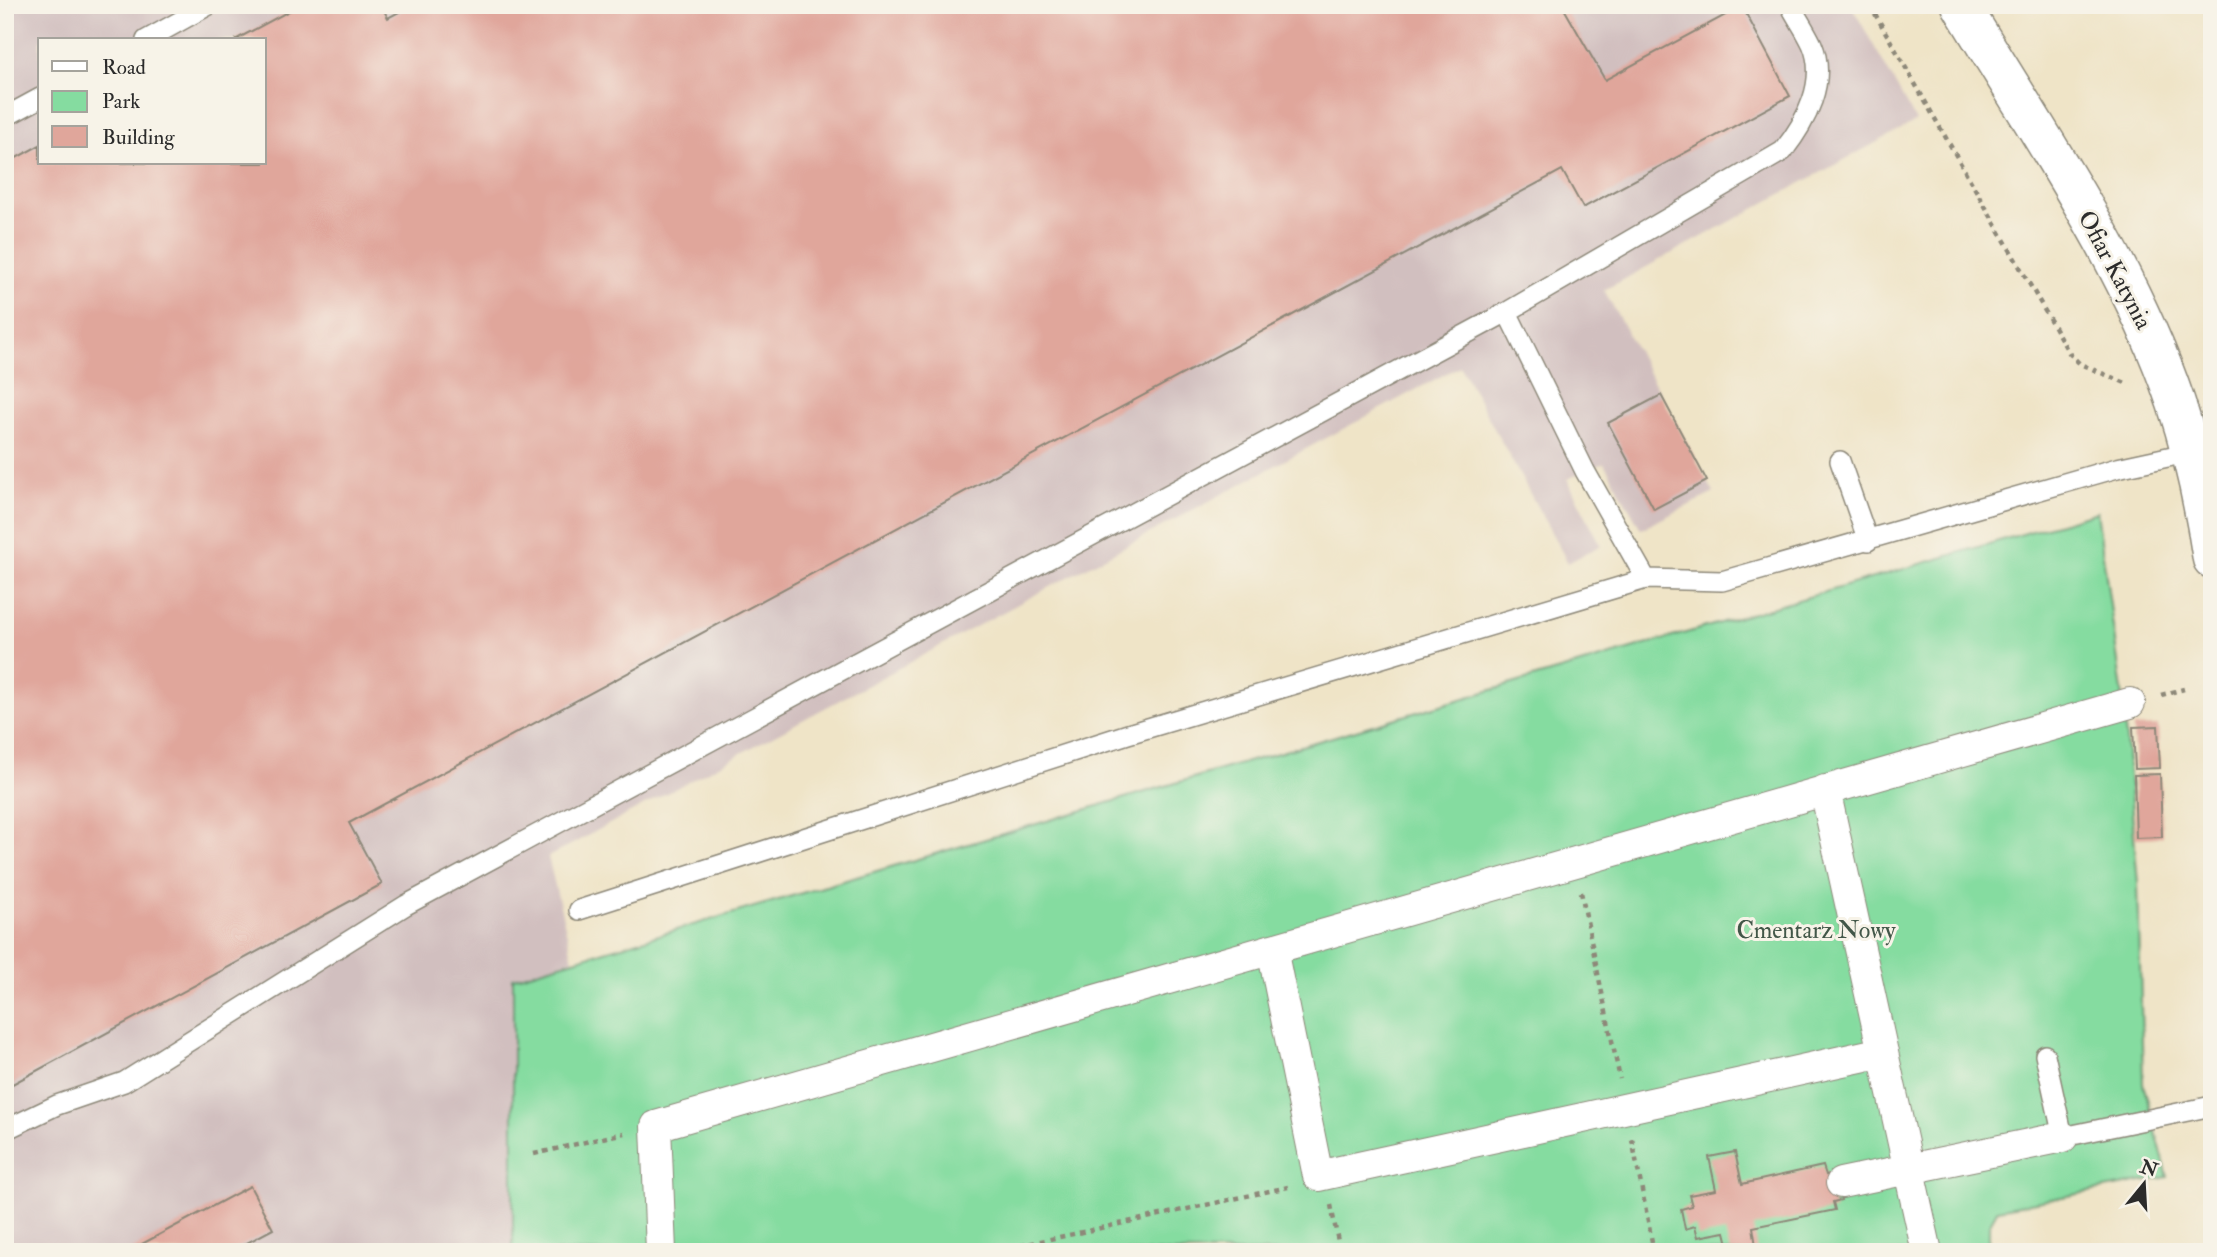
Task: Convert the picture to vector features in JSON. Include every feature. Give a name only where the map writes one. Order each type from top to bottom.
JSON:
[{"type":"street","name":"Ofiar Katynia","points":[[1961,5],[2117,266],[2177,406],[2191,452],[2212,559]]},
{"type":"street","points":[[661,1252],[656,1126],[2130,703]]},
{"type":"street","points":[[1825,790],[1927,1252]]},
{"type":"street","points":[[1272,949],[1318,1176],[1883,1052]]},
{"type":"street","points":[[1841,1183],[2063,1137]]},
{"type":"lane","points":[[150,38],[209,5]]},
{"type":"lane","points":[[5,1130],[57,1105],[124,1082],[406,905],[1507,312],[1783,151],[1800,129],[1810,108],[1817,77],[1813,46],[1790,5]]},
{"type":"lane","points":[[5,117],[38,99]]},
{"type":"lane","points":[[1507,312],[1585,471],[1646,579]]},
{"type":"lane","points":[[579,910],[1128,734],[1646,579],[1722,581],[2117,468],[2191,452]]},
{"type":"lane","points":[[1840,461],[1868,541]]},
{"type":"lane","points":[[2045,1055],[2063,1137],[2212,1106]]},
{"type":"path","points":[[1870,5],[2072,357],[2080,364],[2177,406]]},
{"type":"path","points":[[1575,862],[1654,1252]]},
{"type":"path","points":[[534,1154],[656,1126]]},
{"type":"path","points":[[991,1252],[1285,1188],[1318,1176],[1328,1188],[1340,1252]]},
{"type":"shaded area","points":[[5,5],[1851,5],[1916,121],[1604,290],[1714,493],[1641,529],[1604,463],[1567,479],[1601,545],[1568,563],[1460,366],[548,857],[573,959],[513,978],[513,1252],[5,1252]]},
{"type":"green space","name":"Cmentarz Nowy","points":[[2097,512],[2122,691],[2138,884],[2143,1083],[2168,1177],[1998,1209],[1989,1225],[1989,1252],[513,1252],[513,978]]},
{"type":"building","points":[[300,5],[381,5],[388,18],[412,5],[1562,5],[1605,80],[1742,6],[1790,96],[1583,208],[1562,170],[349,823],[382,884],[5,1088],[5,164],[38,146],[38,164],[266,164],[266,38],[239,38]]},
{"type":"building","points":[[1661,395],[1707,481],[1654,509],[1608,423]]},
{"type":"building","points":[[2158,726],[2160,768],[2135,769],[2133,727]]},
{"type":"building","points":[[2160,774],[2162,837],[2136,838],[2134,775]]},
{"type":"building","points":[[1735,1152],[1742,1184],[1823,1166],[1826,1175],[1833,1173],[1841,1200],[1833,1202],[1835,1210],[1753,1227],[1757,1252],[1730,1252],[1725,1232],[1698,1237],[1695,1226],[1685,1229],[1681,1209],[1692,1206],[1689,1195],[1716,1190],[1709,1157]]},
{"type":"building","points":[[250,1186],[273,1229],[230,1252],[127,1252]]}]
